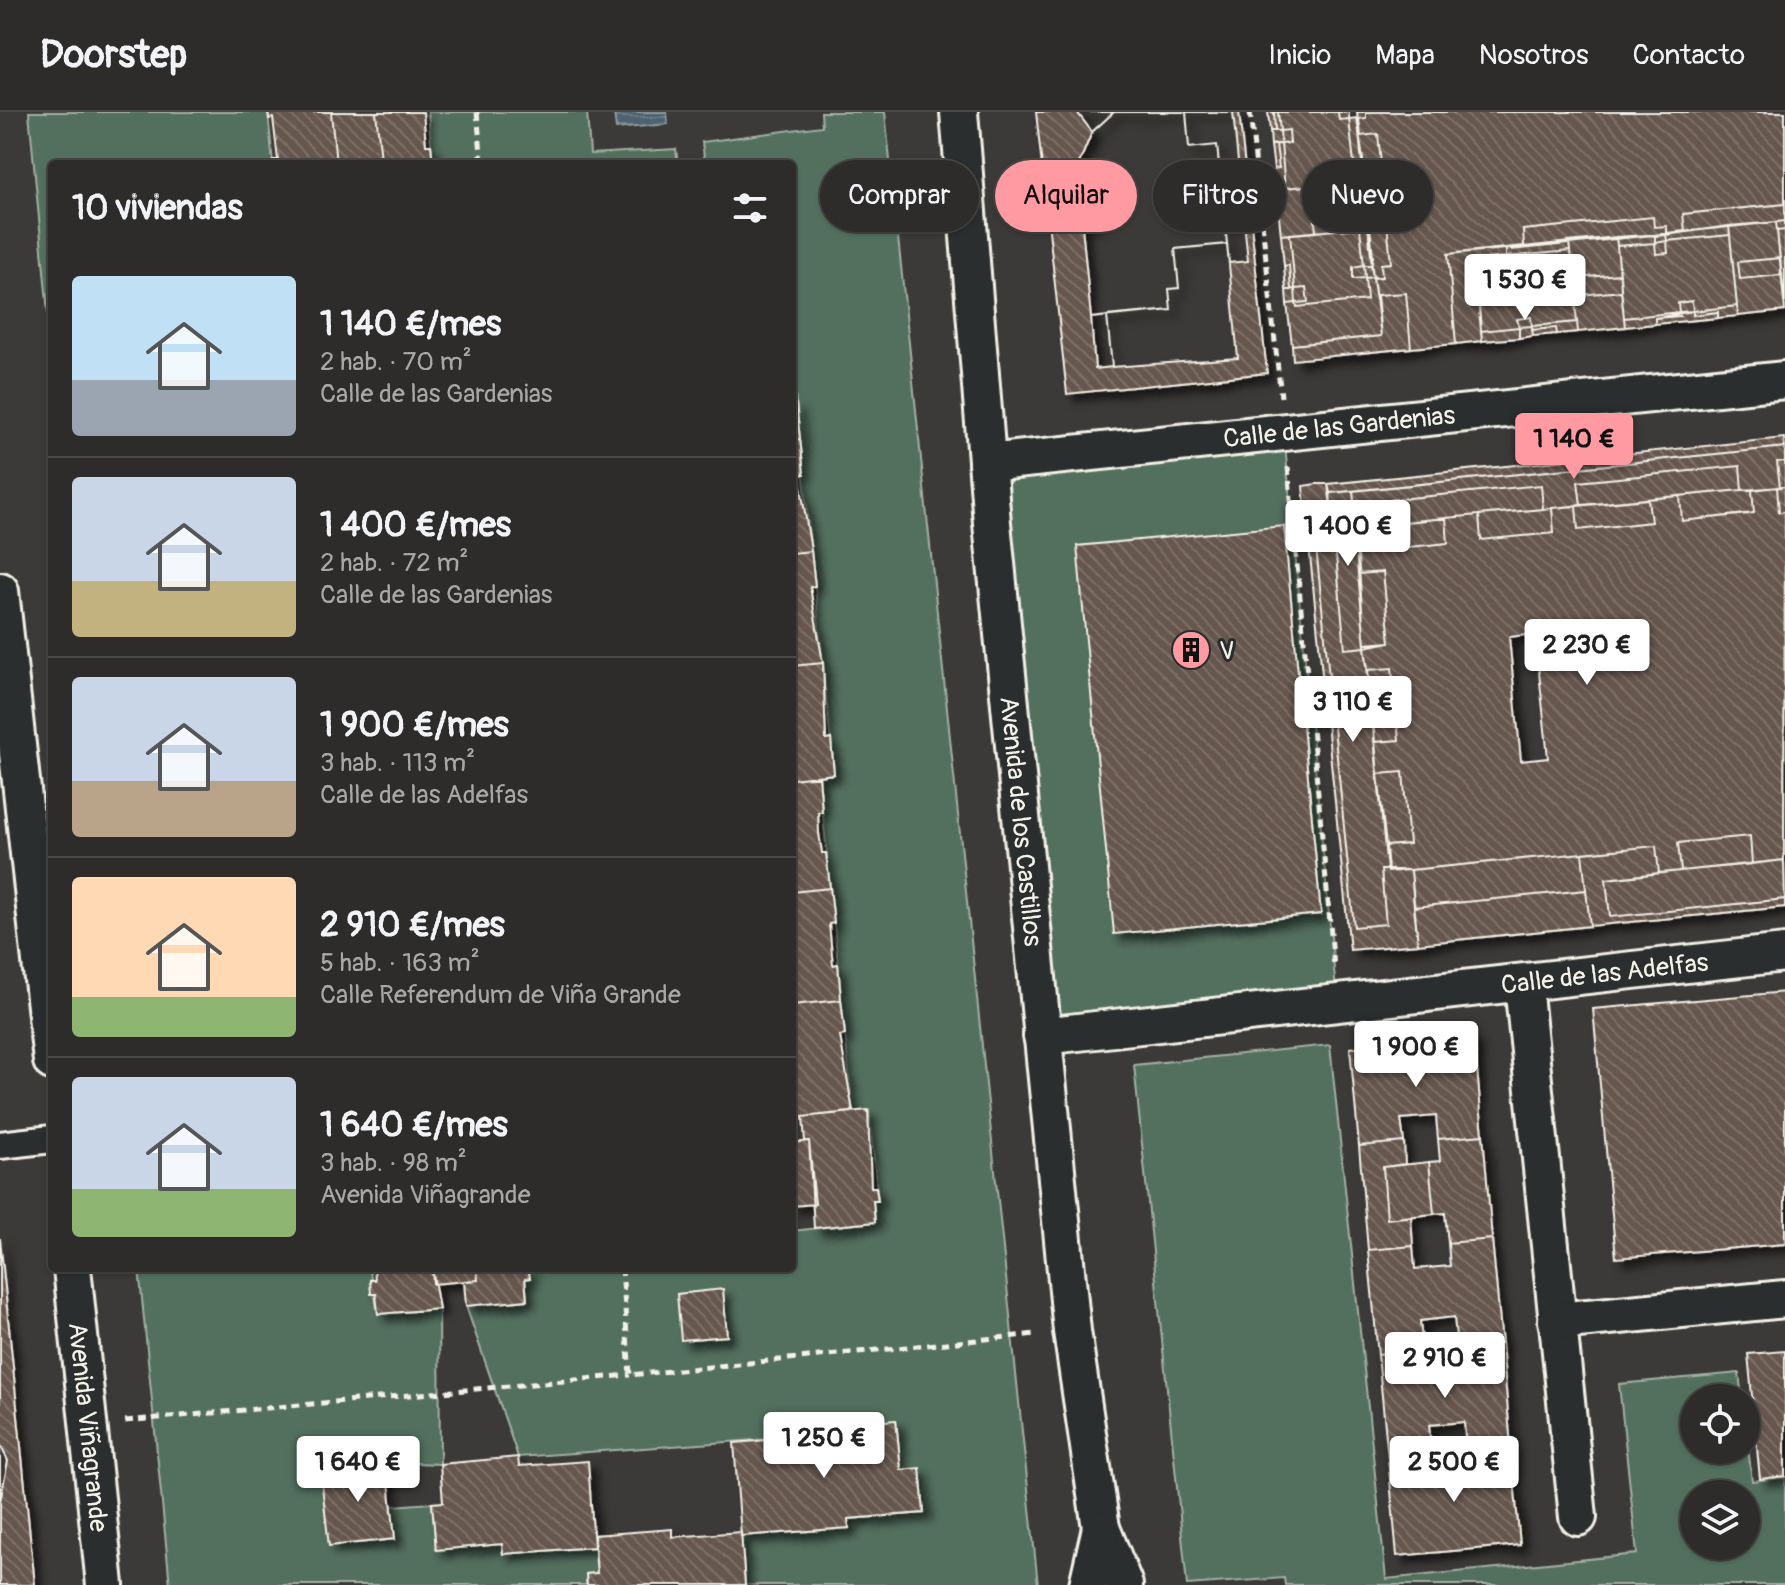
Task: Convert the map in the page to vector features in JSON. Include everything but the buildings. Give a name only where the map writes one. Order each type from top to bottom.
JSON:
[{"type":"street","name":"Avenida de los Castillos","points":[[959,112],[987,463],[1072,1331],[1101,1528],[1124,1585]]},
{"type":"street","name":"Calle de las Gardenias","points":[[987,463],[1785,380]]},
{"type":"street","points":[[0,591],[48,1025]]},
{"type":"street","name":"Calle de las Adelfas","points":[[1042,1036],[1785,953]]},
{"type":"street","points":[[1523,984],[1578,1517]]},
{"type":"street","points":[[0,1145],[48,1139]]},
{"type":"street","name":"Avenida Viñagrande","points":[[72,1272],[105,1585]]},
{"type":"street","points":[[1557,1321],[1785,1299]]},
{"type":"street","name":"Avenida de los Castillos","points":[[1088,1585],[1101,1528]]},
{"type":"path","points":[[477,112],[482,160]]},
{"type":"path","points":[[1250,112],[1284,434],[1337,1001]]},
{"type":"path","points":[[622,1272],[630,1375]]},
{"type":"path","points":[[87,1425],[1072,1331]]},
{"type":"green space","points":[[29,112],[268,112],[273,160],[48,160],[48,314]]},
{"type":"green space","points":[[428,112],[587,112],[590,154],[676,149],[677,160],[433,160]]},
{"type":"green space","points":[[821,112],[885,112],[890,160],[820,160],[820,232],[897,232],[1038,1585],[745,1585],[741,1536],[848,1519],[924,1513],[920,1469],[901,1470],[896,1420],[825,1426],[825,1435],[518,1457],[466,1306],[527,1300],[525,1279],[529,1278],[528,1272],[796,1272],[796,1231],[875,1222],[873,1201],[878,1200],[869,1110],[853,1112],[819,776],[834,774],[796,400],[796,160],[704,160],[702,142],[822,126]]},
{"type":"green space","points":[[1284,434],[1337,1001],[1042,1036],[987,463]]},
{"type":"green space","points":[[1330,1045],[1386,1579],[1637,1554],[1619,1384],[1739,1373],[1740,1384],[1680,1384],[1680,1464],[1750,1464],[1752,1480],[1680,1480],[1680,1560],[1760,1560],[1760,1480],[1785,1478],[1785,1585],[1285,1585],[1284,1578],[1187,1585],[1134,1065]]},
{"type":"green space","points":[[139,1272],[370,1272],[378,1314],[439,1309],[440,1464],[386,1462],[321,1468],[329,1545],[394,1539],[392,1506],[432,1503],[436,1550],[502,1544],[503,1554],[594,1547],[597,1573],[586,1574],[586,1585],[170,1585]]},
{"type":"water","points":[[614,112],[667,112],[668,124],[616,129]]},
{"type":"place","name":"V","points":[[1191,650]]}]
